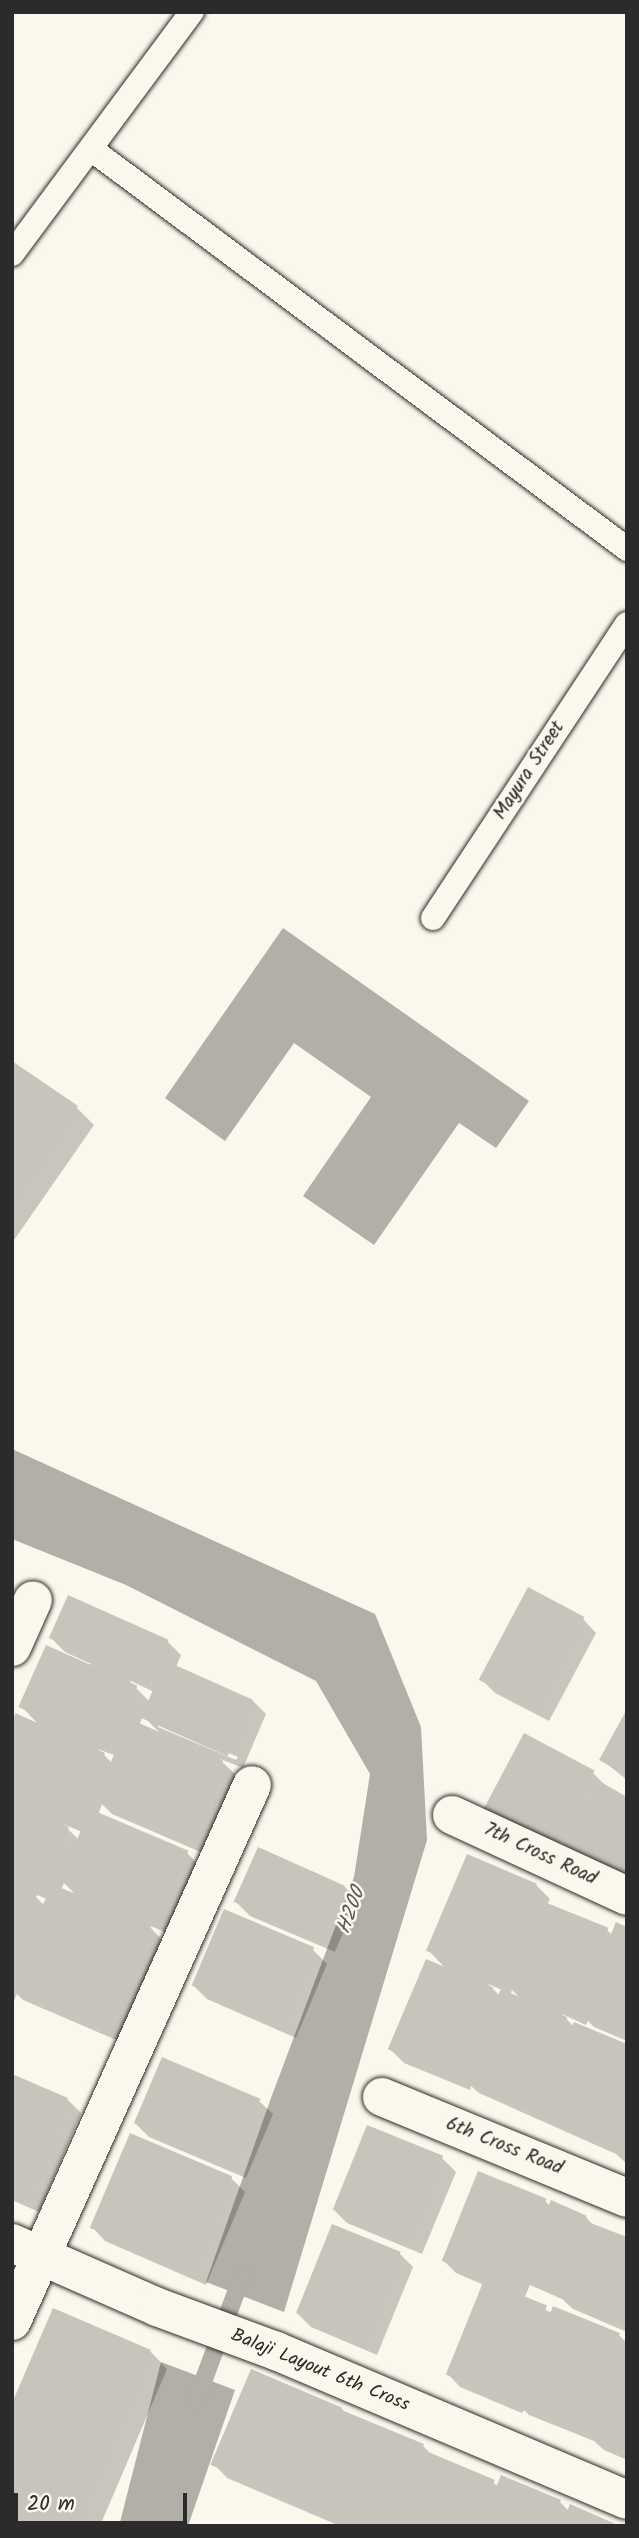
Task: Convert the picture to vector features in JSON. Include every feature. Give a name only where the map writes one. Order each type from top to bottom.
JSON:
[{"type":"street","points":[[12,1647],[33,1600]]},
{"type":"street","points":[[12,2321],[26,2249],[252,1785]]},
{"type":"street","name":"7th Cross Road","points":[[452,1815],[627,1896]]},
{"type":"street","name":"6th Cross Road","points":[[382,2097],[627,2198]]},
{"type":"street","name":"Balaji Layout 6th Cross","points":[[26,2249],[157,2307],[276,2351],[627,2500]]},
{"type":"lane","points":[[12,254],[192,12]]},
{"type":"lane","points":[[91,149],[627,549]]},
{"type":"lane","name":"Mayura Street","points":[[433,918],[627,624]]},
{"type":"water","points":[[283,928],[529,1101],[496,1148],[459,1123],[374,1245],[303,1196],[371,1097],[294,1043],[225,1141],[165,1098]]},
{"type":"water","points":[[12,1449],[375,1614],[421,1727],[427,1840],[284,2312],[206,2282],[271,2098],[354,1877],[370,1774],[316,1681],[126,1585],[12,1539]]},
{"type":"water","points":[[161,2362],[235,2390],[188,2526],[119,2526]]},
{"type":"building","points":[[12,1061],[78,1106],[12,1201]]},
{"type":"building","points":[[528,1587],[585,1617],[535,1710],[479,1680]]},
{"type":"building","points":[[68,1595],[168,1640],[149,1683],[49,1638]]},
{"type":"building","points":[[46,1645],[137,1686],[110,1748],[18,1707]]},
{"type":"building","points":[[166,1661],[253,1700],[228,1756],[141,1718]]},
{"type":"building","points":[[627,1709],[627,1775],[599,1760]]},
{"type":"building","points":[[15,1713],[105,1753],[75,1822],[12,1795]]},
{"type":"building","points":[[130,1719],[223,1760],[187,1841],[94,1799]]},
{"type":"building","points":[[524,1733],[595,1771],[551,1853],[480,1815]]},
{"type":"building","points":[[601,1782],[627,1797],[627,1862],[615,1884],[562,1855]]},
{"type":"building","points":[[12,1802],[69,1827],[41,1890],[12,1878]]},
{"type":"building","points":[[90,1809],[188,1851],[158,1923],[60,1881]]},
{"type":"building","points":[[258,1847],[345,1886],[320,1940],[234,1902]]},
{"type":"building","points":[[467,1854],[537,1884],[496,1980],[426,1951]]},
{"type":"building","points":[[12,1884],[37,1895],[12,1949]]},
{"type":"building","points":[[52,1884],[151,1926],[107,2029],[12,1989],[12,1975]]},
{"type":"building","points":[[537,1899],[608,1928],[575,2011],[503,1982]]},
{"type":"building","points":[[224,1909],[314,1947],[282,2024],[192,1985]]},
{"type":"building","points":[[616,1922],[627,1927],[627,2034],[578,2014]]},
{"type":"building","points":[[426,1959],[493,1988],[455,2078],[388,2049]]},
{"type":"building","points":[[501,1989],[567,2017],[529,2108],[462,2080]]},
{"type":"building","points":[[574,2022],[627,2044],[627,2091],[605,2143],[536,2114]]},
{"type":"building","points":[[162,2057],[260,2099],[232,2165],[134,2123]]},
{"type":"building","points":[[12,2074],[68,2098],[25,2199],[12,2194]]},
{"type":"building","points":[[627,2106],[627,2157],[609,2149]]},
{"type":"building","points":[[367,2125],[443,2156],[409,2240],[333,2209]]},
{"type":"building","points":[[130,2133],[232,2176],[192,2271],[90,2228]]},
{"type":"building","points":[[478,2171],[547,2199],[510,2289],[442,2261]]},
{"type":"building","points":[[551,2200],[587,2216],[553,2292],[517,2276]]},
{"type":"building","points":[[588,2222],[627,2237],[627,2325],[557,2296]]},
{"type":"building","points":[[332,2224],[401,2252],[365,2341],[296,2313]]},
{"type":"building","points":[[484,2280],[547,2305],[509,2400],[446,2375]]},
{"type":"building","points":[[553,2306],[620,2333],[581,2429],[514,2402]]},
{"type":"building","points":[[53,2308],[151,2350],[76,2524],[12,2497],[12,2403]]},
{"type":"building","points":[[624,2350],[627,2352],[627,2453],[588,2437]]},
{"type":"building","points":[[251,2369],[342,2408],[301,2503],[210,2465]]},
{"type":"building","points":[[344,2411],[424,2444],[390,2526],[356,2526],[306,2505]]},
{"type":"building","points":[[426,2451],[495,2480],[476,2526],[395,2526]]},
{"type":"building","points":[[501,2475],[561,2500],[550,2526],[481,2526]]},
{"type":"building","points":[[570,2504],[620,2526],[561,2526]]},
{"type":"building","points":[[12,2507],[56,2526],[12,2526]]},
{"type":"waterway","name":"H200","points":[[196,2401],[243,2273]]}]
